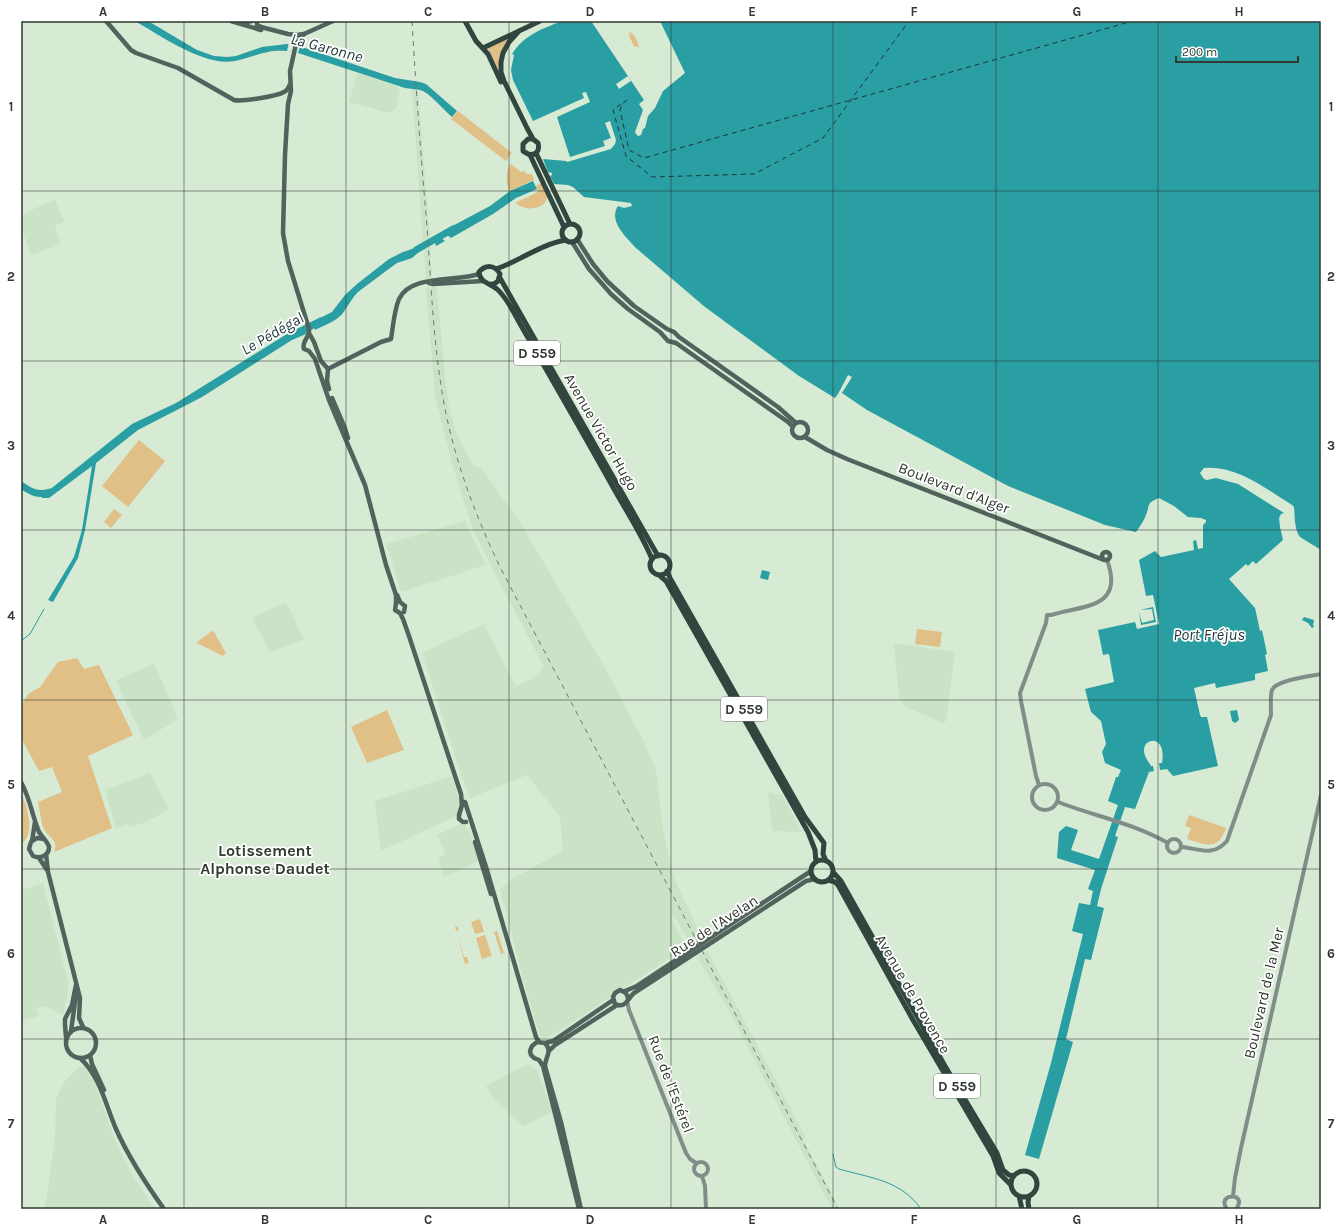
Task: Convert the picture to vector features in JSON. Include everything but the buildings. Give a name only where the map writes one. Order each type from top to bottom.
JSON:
[{"type":"main road","points":[[106,21],[136,53],[173,66],[238,101],[279,94],[287,90],[290,84]]},
{"type":"main road","points":[[231,21],[294,39],[296,44]]},
{"type":"main road","points":[[241,23],[252,21]]},
{"type":"main road","points":[[257,21],[259,28]]},
{"type":"main road","points":[[259,28],[292,35],[304,34],[334,21]]},
{"type":"main road","points":[[466,21],[476,41],[488,54],[525,132],[526,140],[522,148],[524,152],[539,159],[570,224],[575,225],[579,230],[580,234],[577,239],[572,242]]},
{"type":"main road","points":[[483,48],[540,21]]},
{"type":"main road","points":[[519,30],[509,42],[503,53],[501,72],[504,82],[526,128],[537,141],[539,146],[538,150],[532,156]]},
{"type":"main road","points":[[304,34],[296,44],[293,54],[285,156],[283,233],[288,261],[309,333],[321,361],[327,370],[327,384],[370,494],[398,602],[395,605],[395,610],[402,612]]},
{"type":"main road","points":[[279,94],[283,96],[288,104]]},
{"type":"main road","points":[[526,140],[533,138]]},
{"type":"main road","points":[[532,156],[563,230],[562,236],[566,240]]},
{"type":"main road","points":[[554,242],[563,230],[570,224]]},
{"type":"main road","points":[[577,239],[593,264],[611,285],[634,306],[674,332],[676,335],[778,406],[795,425]]},
{"type":"main road","points":[[425,282],[433,284],[483,281],[491,284],[496,282],[499,273],[509,264],[554,242],[566,240],[572,242],[589,269],[607,291],[622,304],[666,337],[668,341],[676,343],[788,422],[795,425],[803,422],[808,426],[808,431],[805,436],[800,438],[795,436],[793,433],[795,425]]},
{"type":"main road","points":[[320,372],[324,375],[327,370],[381,342],[391,339],[396,308],[400,298],[408,288],[425,282],[468,277],[479,274],[481,270],[488,266],[499,273]]},
{"type":"main road","name":"Avenue Victor Hugo","points":[[499,273],[658,556]]},
{"type":"main road","points":[[479,274],[483,281]]},
{"type":"main road","name":"Avenue Victor Hugo","points":[[491,284],[501,293],[512,308],[576,420],[652,559]]},
{"type":"main road","points":[[666,337],[667,333],[671,331]]},
{"type":"main road","points":[[309,333],[307,339],[303,343],[303,347],[314,356],[329,400],[366,490],[384,561],[398,602],[405,606],[402,612],[403,618],[459,787],[462,802],[459,819],[463,822],[468,818]]},
{"type":"main road","points":[[672,342],[676,339],[676,335]]},
{"type":"main road","points":[[307,339],[313,341]]},
{"type":"main road","points":[[309,351],[315,346]]},
{"type":"main road","points":[[320,372],[321,367],[327,370]]},
{"type":"main road","name":"Boulevard d'Alger","points":[[805,436],[827,450],[847,459],[1106,560]]},
{"type":"main road","points":[[1097,557],[1106,552],[1110,554],[1110,558],[1106,560],[1102,558],[1103,554]]},
{"type":"main road","points":[[658,556],[663,556],[667,559],[669,566],[664,574],[655,573],[651,570],[650,563],[652,559],[658,556]]},
{"type":"main road","name":"D 559","points":[[667,570],[670,578],[805,817],[820,836],[824,846],[823,854],[826,861]]},
{"type":"main road","name":"D 559","points":[[660,574],[666,581],[808,832],[815,850],[816,862]]},
{"type":"main road","points":[[402,612],[464,795],[468,818],[486,867],[537,1042]]},
{"type":"main road","points":[[21,782],[29,799],[35,819],[49,848],[46,854],[48,872],[77,984],[80,998],[79,1018],[83,1027]]},
{"type":"main road","points":[[460,813],[464,811],[468,818]]},
{"type":"main road","points":[[35,819],[32,840],[29,846],[30,852],[33,856],[39,858],[48,872]]},
{"type":"main road","points":[[32,840],[39,838],[44,839]]},
{"type":"main road","points":[[39,858],[46,854]]},
{"type":"main road","points":[[821,860],[826,861],[831,865],[833,872],[828,880],[821,882],[812,876],[811,871],[816,862],[821,860]]},
{"type":"main road","name":"Rue de l'Avelan","points":[[625,992],[649,978],[811,871]]},
{"type":"main road","name":"Avenue de Provence","points":[[833,872],[841,881],[945,1066],[997,1153],[1003,1170],[1009,1175],[1014,1176]]},
{"type":"main road","name":"Rue de l'Avelan","points":[[628,1000],[634,993],[806,881],[816,879]]},
{"type":"main road","name":"Avenue de Provence","points":[[828,880],[834,881],[838,885],[913,1020],[993,1156],[999,1173],[1011,1184]]},
{"type":"main road","points":[[71,1031],[77,984]]},
{"type":"main road","points":[[66,1037],[74,1028],[83,1027],[92,1031],[96,1039],[96,1048],[90,1055],[80,1058],[72,1056],[66,1046],[65,1019],[72,1004],[77,984]]},
{"type":"main road","points":[[537,1042],[545,1043],[553,1041],[613,1000],[613,995],[616,992],[620,990],[627,994],[628,1000],[555,1045],[549,1050],[548,1055],[545,1058],[545,1067],[561,1122],[580,1209]]},
{"type":"main road","points":[[613,1000],[620,1005]]},
{"type":"main road","points":[[537,1042],[531,1048],[531,1053],[533,1057],[539,1060],[543,1066],[580,1209]]},
{"type":"main road","points":[[545,1043],[549,1050]]},
{"type":"main road","points":[[90,1055],[92,1064],[129,1149],[168,1209]]},
{"type":"main road","points":[[80,1058],[88,1067],[99,1087],[127,1151],[164,1209]]},
{"type":"main road","points":[[539,1060],[545,1058]]},
{"type":"main road","points":[[1019,1172],[1024,1172],[1033,1176],[1036,1181],[1036,1186],[1033,1193],[1024,1197],[1019,1196],[1012,1190],[1011,1184],[1014,1176],[1019,1172]]},
{"type":"main road","points":[[1019,1196],[1022,1209]]},
{"type":"main road","points":[[1029,1196],[1029,1209]]},
{"type":"street","points":[[1039,785],[1020,696],[1049,615],[1091,606],[1098,603],[1110,591],[1111,582],[1106,560]]},
{"type":"street","points":[[1182,847],[1211,851],[1217,850],[1227,841],[1271,715],[1271,693],[1273,687],[1279,683],[1321,674]]},
{"type":"street","points":[[1050,784],[1054,787],[1059,797],[1058,802],[1049,810],[1041,810],[1033,803],[1033,792],[1039,785],[1050,784]]},
{"type":"street","name":"Boulevard de la Mer","points":[[1233,1196],[1242,1142],[1321,795]]},
{"type":"street","points":[[1058,802],[1126,824],[1147,832],[1168,843]]},
{"type":"street","points":[[1172,839],[1176,839],[1180,842],[1182,847],[1177,853],[1172,853],[1167,848],[1168,843],[1172,839]]},
{"type":"street","name":"Rue de l'Estérel","points":[[628,1000],[628,1010],[686,1153],[690,1160],[696,1163]]},
{"type":"street","points":[[620,1005],[628,1010]]},
{"type":"street","points":[[704,1162],[708,1167],[707,1174],[697,1176],[694,1172],[696,1163],[704,1162]]},
{"type":"street","points":[[702,1176],[705,1186],[706,1209]]},
{"type":"street","name":"Boulevard de la Mer","points":[[1227,1209],[1225,1202],[1229,1197],[1233,1196]]},
{"type":"street","name":"Boulevard de la Mer","points":[[1233,1196],[1238,1201],[1239,1205],[1236,1209]]},
{"type":"shaded area","points":[[630,32],[636,38],[639,47],[634,46],[629,36]]},
{"type":"shaded area","points":[[509,37],[510,39],[499,67],[497,68],[488,48]]},
{"type":"shaded area","points":[[357,73],[397,86],[400,91],[396,109],[389,113],[349,102]]},
{"type":"shaded area","points":[[412,90],[418,90],[430,240],[423,243]]},
{"type":"shaded area","points":[[458,111],[512,153],[506,161],[451,119]]},
{"type":"shaded area","points":[[511,164],[521,172],[524,171],[527,174],[532,174],[534,180],[509,191],[507,177]]},
{"type":"shaded area","points":[[541,183],[547,196],[546,201],[542,205],[535,208],[529,208],[522,207],[515,203],[538,192],[536,186]]},
{"type":"shaded area","points":[[55,199],[64,222],[55,225],[60,242],[59,245],[31,255],[21,227],[21,215]]},
{"type":"shaded area","points":[[430,245],[432,278],[426,279],[424,248]]},
{"type":"shaded area","points":[[437,287],[445,378],[449,406],[456,433],[470,460],[476,467],[481,468],[520,522],[604,666],[643,740],[655,767],[662,823],[674,878],[702,938],[691,946],[674,915],[672,919],[686,947],[559,1031],[545,1038],[540,1036],[527,994],[500,889],[512,879],[563,851],[560,817],[527,775],[470,798],[422,653],[484,624],[516,686],[532,679],[544,667],[472,527],[452,464],[435,396],[426,288]]},
{"type":"shaded area","points":[[139,440],[165,461],[128,507],[102,486]]},
{"type":"shaded area","points":[[114,509],[122,515],[111,528],[104,522]]},
{"type":"shaded area","points":[[465,521],[486,565],[401,592],[386,544]]},
{"type":"shaded area","points":[[286,602],[304,639],[272,652],[269,650],[252,618]]},
{"type":"shaded area","points":[[917,629],[942,632],[940,647],[915,644]]},
{"type":"shaded area","points":[[212,631],[226,653],[223,656],[197,643]]},
{"type":"shaded area","points":[[894,643],[955,652],[946,721],[943,723],[906,707],[902,703],[899,697]]},
{"type":"shaded area","points":[[77,658],[84,669],[99,665],[133,735],[88,756],[112,828],[54,852],[55,842],[45,831],[38,802],[62,792],[52,767],[39,771],[21,738],[21,706],[28,694],[40,687],[58,662]]},
{"type":"shaded area","points":[[154,663],[178,719],[144,740],[116,681]]},
{"type":"shaded area","points":[[387,710],[404,750],[367,763],[351,727]]},
{"type":"shaded area","points":[[150,773],[168,807],[167,810],[150,820],[130,828],[127,824],[116,829],[105,790]]},
{"type":"shaded area","points":[[452,776],[461,806],[456,816],[381,851],[375,801]]},
{"type":"shaded area","points":[[768,792],[782,795],[802,832],[772,831]]},
{"type":"shaded area","points":[[21,793],[28,812],[29,827],[26,840],[21,844]]},
{"type":"shaded area","points":[[1189,815],[1226,828],[1223,835],[1215,843],[1211,844],[1200,843],[1187,839],[1191,828],[1185,826]]},
{"type":"shaded area","points":[[460,824],[465,826],[470,832],[478,861],[444,877],[438,858],[446,854],[437,835]]},
{"type":"shaded area","points":[[43,883],[69,985],[63,1015],[45,1006],[36,1008],[39,1016],[21,1021],[21,890]]},
{"type":"shaded area","points":[[480,919],[484,932],[475,934],[471,922]]},
{"type":"shaded area","points":[[457,926],[459,930],[456,931],[455,927]]},
{"type":"shaded area","points":[[497,931],[504,953],[501,954],[494,932]]},
{"type":"shaded area","points":[[457,933],[464,957],[467,957],[469,963],[465,964]]},
{"type":"shaded area","points":[[485,935],[492,956],[482,959],[476,938]]},
{"type":"shaded area","points":[[707,950],[806,1138],[803,1139],[840,1209],[832,1209],[728,1009],[697,957]]},
{"type":"shaded area","points":[[528,1064],[538,1071],[552,1112],[523,1126],[493,1098],[486,1086]]},
{"type":"shaded area","points":[[84,1066],[95,1083],[114,1137],[130,1171],[155,1209],[43,1209],[47,1196],[55,1137],[56,1099],[64,1082],[79,1067]]},
{"type":"water","points":[[135,21],[148,21],[197,50],[214,56],[236,56],[262,47],[287,44],[296,45],[395,78],[426,84],[457,111],[452,117],[434,99],[423,91],[405,88],[295,52],[271,51],[235,61],[223,62],[210,59],[197,55],[170,42]]},
{"type":"water","name":"Port Fréjus","points":[[561,21],[591,21],[644,100],[639,104],[643,110],[635,132],[638,136],[641,135],[643,129],[645,128],[648,116],[655,108],[663,91],[685,73],[660,21],[1321,21],[1321,550],[1300,537],[1296,526],[1294,507],[1272,492],[1251,479],[1228,470],[1204,468],[1200,473],[1204,479],[1207,480],[1216,478],[1238,484],[1284,513],[1281,514],[1279,518],[1283,540],[1256,564],[1253,561],[1248,566],[1246,564],[1229,579],[1255,608],[1260,631],[1262,630],[1267,654],[1265,655],[1268,671],[1255,674],[1255,680],[1216,688],[1215,683],[1194,688],[1200,715],[1201,717],[1207,717],[1218,766],[1173,776],[1167,769],[1160,770],[1159,763],[1162,763],[1163,754],[1158,743],[1151,741],[1145,746],[1144,751],[1146,758],[1151,766],[1153,766],[1154,771],[1149,772],[1135,809],[1125,807],[1115,836],[1118,837],[1097,906],[1104,908],[1091,960],[1085,959],[1066,1039],[1073,1042],[1039,1159],[1025,1155],[1051,1063],[1083,934],[1072,931],[1079,903],[1090,905],[1093,891],[1088,889],[1095,870],[1057,858],[1059,832],[1066,826],[1078,830],[1071,850],[1099,859],[1118,805],[1108,801],[1116,777],[1118,777],[1121,770],[1105,763],[1102,752],[1106,744],[1101,721],[1091,712],[1085,689],[1114,682],[1109,654],[1103,655],[1098,630],[1135,622],[1137,629],[1159,624],[1153,595],[1146,596],[1139,560],[1155,551],[1161,557],[1194,550],[1193,541],[1196,540],[1198,549],[1203,548],[1203,525],[1206,520],[1188,517],[1174,506],[1159,498],[1150,503],[1144,519],[1136,532],[1105,525],[1008,486],[867,410],[842,393],[838,394],[835,398],[799,376],[705,307],[636,248],[623,234],[617,223],[615,212],[618,206],[624,208],[632,206],[631,203],[584,197],[573,187],[554,184],[550,176],[552,173],[548,172],[543,159],[567,162],[611,149],[616,140],[610,121],[605,123],[611,138],[603,141],[605,146],[570,157],[557,117],[590,102],[586,92],[582,93],[584,98],[533,121],[513,80],[511,70],[514,55],[512,54],[517,47],[534,33]]},
{"type":"water","points":[[533,181],[537,189],[516,198],[493,214],[451,238],[443,231],[490,206],[510,191]]},
{"type":"water","points":[[437,235],[445,241],[436,246],[435,242],[430,245],[430,240]]},
{"type":"water","points":[[423,243],[424,248],[412,258],[397,263],[358,292],[337,319],[315,330],[312,322],[332,312],[345,295],[357,284],[389,259]]},
{"type":"water","points":[[304,326],[306,334],[292,340],[202,397],[138,430],[96,463],[85,530],[78,558],[53,602],[48,600],[74,557],[82,530],[92,466],[49,498],[42,498],[42,492],[48,491],[132,424],[176,403],[290,332]]},
{"type":"water","points":[[762,570],[770,572],[768,580],[760,578]]},
{"type":"water","points":[[1153,607],[1156,622],[1141,625],[1139,612],[1142,623],[1154,620],[1152,609],[1140,610]]},
{"type":"water","points":[[1304,617],[1314,620],[1314,627],[1312,628],[1308,623],[1302,620]]},
{"type":"water","points":[[1237,710],[1239,720],[1235,723],[1232,721],[1230,711]]},
{"type":"pier","points":[[289,42],[300,46],[298,53],[287,51]]},
{"type":"pier","points":[[628,76],[631,81],[619,89],[616,84]]},
{"type":"pier","points":[[848,375],[852,377],[840,396],[838,394]]},
{"type":"waterway","name":"Le Pédégal","points":[[416,250],[453,229]]},
{"type":"waterway","name":"Le Pédégal","points":[[297,333],[321,321]]},
{"type":"waterway","name":"Le Pédégal","points":[[21,485],[35,493],[42,494],[50,492]]},
{"type":"waterway","points":[[21,641],[30,634],[44,609]]},
{"type":"waterway","points":[[833,1154],[836,1167],[839,1169],[873,1178],[894,1186],[913,1199],[921,1209]]},
{"type":"ferry route","points":[[621,104],[613,110],[626,156],[652,177],[754,174],[823,138],[909,21]]},
{"type":"ferry route","points":[[627,100],[622,104],[620,110],[629,150],[644,158],[1133,21]]},
{"type":"railway","points":[[412,21],[436,351],[446,415],[465,483],[501,569],[838,1209]]},
{"type":"district","name":"Lotissement Alphonse Daudet","points":[[265,859]]},
{"type":"water label","name":"La Garonne","points":[[327,47]]}]
